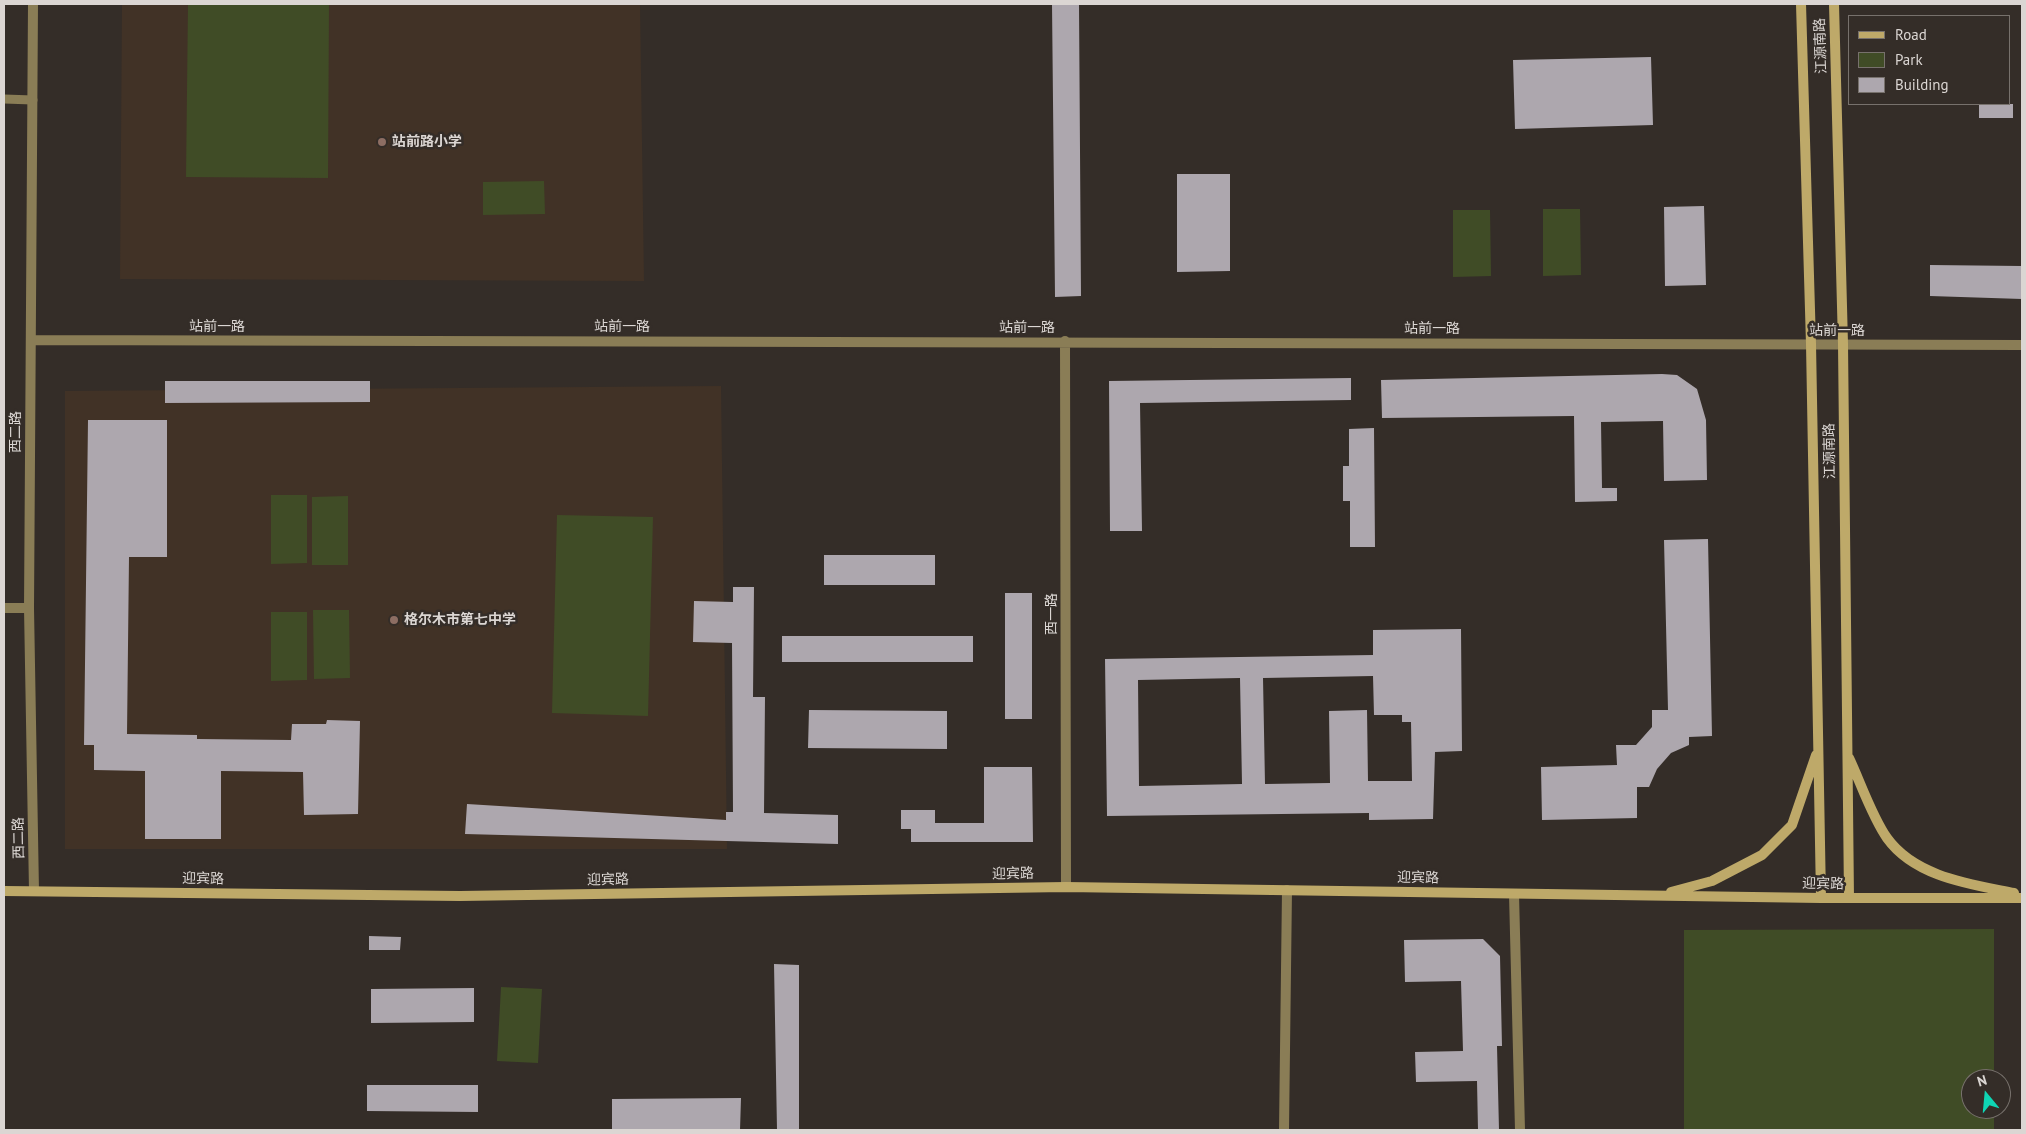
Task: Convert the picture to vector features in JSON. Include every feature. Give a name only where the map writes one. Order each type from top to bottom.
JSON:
[{"type":"main road","name":"江源南路","points":[[1801,4],[1811,344],[1821,898]]},
{"type":"main road","name":"江源南路","points":[[1834,4],[1843,344],[1849,898]]},
{"type":"main road","points":[[1657,896],[1712,881],[1762,855],[1792,825],[1818,747]]},
{"type":"main road","points":[[1847,753],[1886,837],[1905,857],[1936,874],[2022,896]]},
{"type":"main road","name":"迎宾路","points":[[4,891],[460,896],[1066,887],[1821,898],[2022,896]]},
{"type":"street","name":"西二路","points":[[33,4],[29,608],[34,891]]},
{"type":"street","name":"站前一路","points":[[31,340],[1065,341],[2022,345]]},
{"type":"street","name":"西一路","points":[[1065,341],[1066,887]]},
{"type":"street","points":[[4,608],[29,608]]},
{"type":"street","points":[[1284,1130],[1287,890]]},
{"type":"street","points":[[1514,894],[1520,1130]]},
{"type":"lane","points":[[4,100],[33,100]]},
{"type":"shaded area","name":"站前路小学","points":[[122,4],[640,4],[644,281],[120,279]]},
{"type":"shaded area","name":"格尔木市第七中学","points":[[721,386],[727,849],[65,849],[65,391]]},
{"type":"green space","points":[[188,4],[329,4],[328,178],[186,177]]},
{"type":"green space","points":[[544,181],[545,214],[483,215],[483,182]]},
{"type":"green space","points":[[1543,209],[1580,209],[1581,275],[1543,276]]},
{"type":"green space","points":[[1453,210],[1490,210],[1491,276],[1453,277]]},
{"type":"green space","points":[[271,495],[307,495],[307,563],[271,564]]},
{"type":"green space","points":[[348,496],[348,565],[312,565],[312,497]]},
{"type":"green space","points":[[557,515],[653,517],[648,716],[552,713]]},
{"type":"green space","points":[[313,610],[349,610],[350,678],[314,679]]},
{"type":"green space","points":[[271,612],[307,612],[307,680],[271,681]]},
{"type":"green space","points":[[1994,929],[1994,1069],[1961,1069],[1961,1119],[1994,1119],[1994,1130],[1684,1130],[1684,930]]},
{"type":"green space","points":[[501,987],[542,989],[538,1063],[497,1061]]},
{"type":"building","points":[[1052,4],[1079,4],[1081,296],[1055,297]]},
{"type":"building","points":[[1651,57],[1653,125],[1515,129],[1513,60]]},
{"type":"building","points":[[2013,104],[2013,118],[1979,118],[1979,105]]},
{"type":"building","points":[[1177,174],[1230,174],[1230,271],[1177,272]]},
{"type":"building","points":[[1704,206],[1706,285],[1665,286],[1664,207]]},
{"type":"building","points":[[1930,265],[2022,266],[2022,299],[1930,296]]},
{"type":"building","points":[[1677,375],[1697,389],[1706,420],[1707,480],[1664,481],[1663,421],[1601,422],[1602,488],[1617,488],[1617,501],[1575,502],[1574,416],[1382,418],[1381,380]]},
{"type":"building","points":[[1351,378],[1351,400],[1140,403],[1142,531],[1110,531],[1109,381]]},
{"type":"building","points":[[165,381],[370,381],[370,402],[165,403]]},
{"type":"building","points":[[88,420],[167,420],[167,557],[129,557],[127,734],[197,735],[197,739],[291,740],[292,724],[326,724],[327,720],[360,721],[358,814],[304,815],[303,772],[221,771],[221,839],[145,839],[145,771],[94,770],[94,745],[84,745]]},
{"type":"building","points":[[1374,428],[1375,547],[1350,547],[1350,501],[1343,501],[1343,466],[1349,466],[1349,429]]},
{"type":"building","points":[[1708,539],[1712,736],[1689,737],[1689,745],[1671,753],[1657,769],[1649,787],[1637,787],[1637,818],[1542,820],[1541,767],[1617,765],[1616,745],[1636,745],[1652,727],[1652,710],[1668,710],[1664,540]]},
{"type":"building","points":[[824,555],[935,555],[935,585],[824,585]]},
{"type":"building","points":[[733,587],[754,587],[753,697],[765,697],[764,813],[838,815],[838,844],[465,834],[467,804],[726,820],[726,812],[733,812],[732,643],[693,642],[694,601],[733,602]]},
{"type":"building","points":[[1005,593],[1032,593],[1032,719],[1005,719]]},
{"type":"building","points":[[1461,629],[1462,751],[1435,752],[1433,819],[1369,820],[1369,813],[1107,816],[1105,659],[1373,655],[1373,630]],"holes":[[[1373,676],[1374,715],[1402,715],[1402,722],[1411,722],[1412,781],[1368,781],[1367,710],[1329,711],[1330,783],[1265,784],[1263,678]],[[1240,678],[1242,784],[1139,786],[1138,680]]]},
{"type":"building","points":[[782,636],[973,636],[973,662],[782,662]]},
{"type":"building","points":[[809,710],[947,711],[947,749],[808,748]]},
{"type":"building","points":[[984,767],[1032,767],[1033,842],[911,842],[911,829],[901,829],[901,810],[935,810],[935,823],[984,823]]},
{"type":"building","points":[[369,936],[401,937],[400,950],[369,950]]},
{"type":"building","points":[[1483,939],[1500,956],[1502,1046],[1497,1046],[1499,1130],[1478,1130],[1477,1081],[1416,1082],[1415,1052],[1463,1051],[1461,981],[1405,982],[1404,940]]},
{"type":"building","points":[[774,964],[799,965],[799,1130],[777,1130]]},
{"type":"building","points":[[474,988],[474,1022],[371,1023],[371,989]]},
{"type":"building","points":[[367,1085],[478,1085],[478,1112],[367,1111]]},
{"type":"building","points":[[741,1098],[740,1130],[612,1130],[612,1099]]},
{"type":"place","name":"站前路小学","points":[[382,142]]},
{"type":"place","name":"格尔木市第七中学","points":[[394,620]]}]
